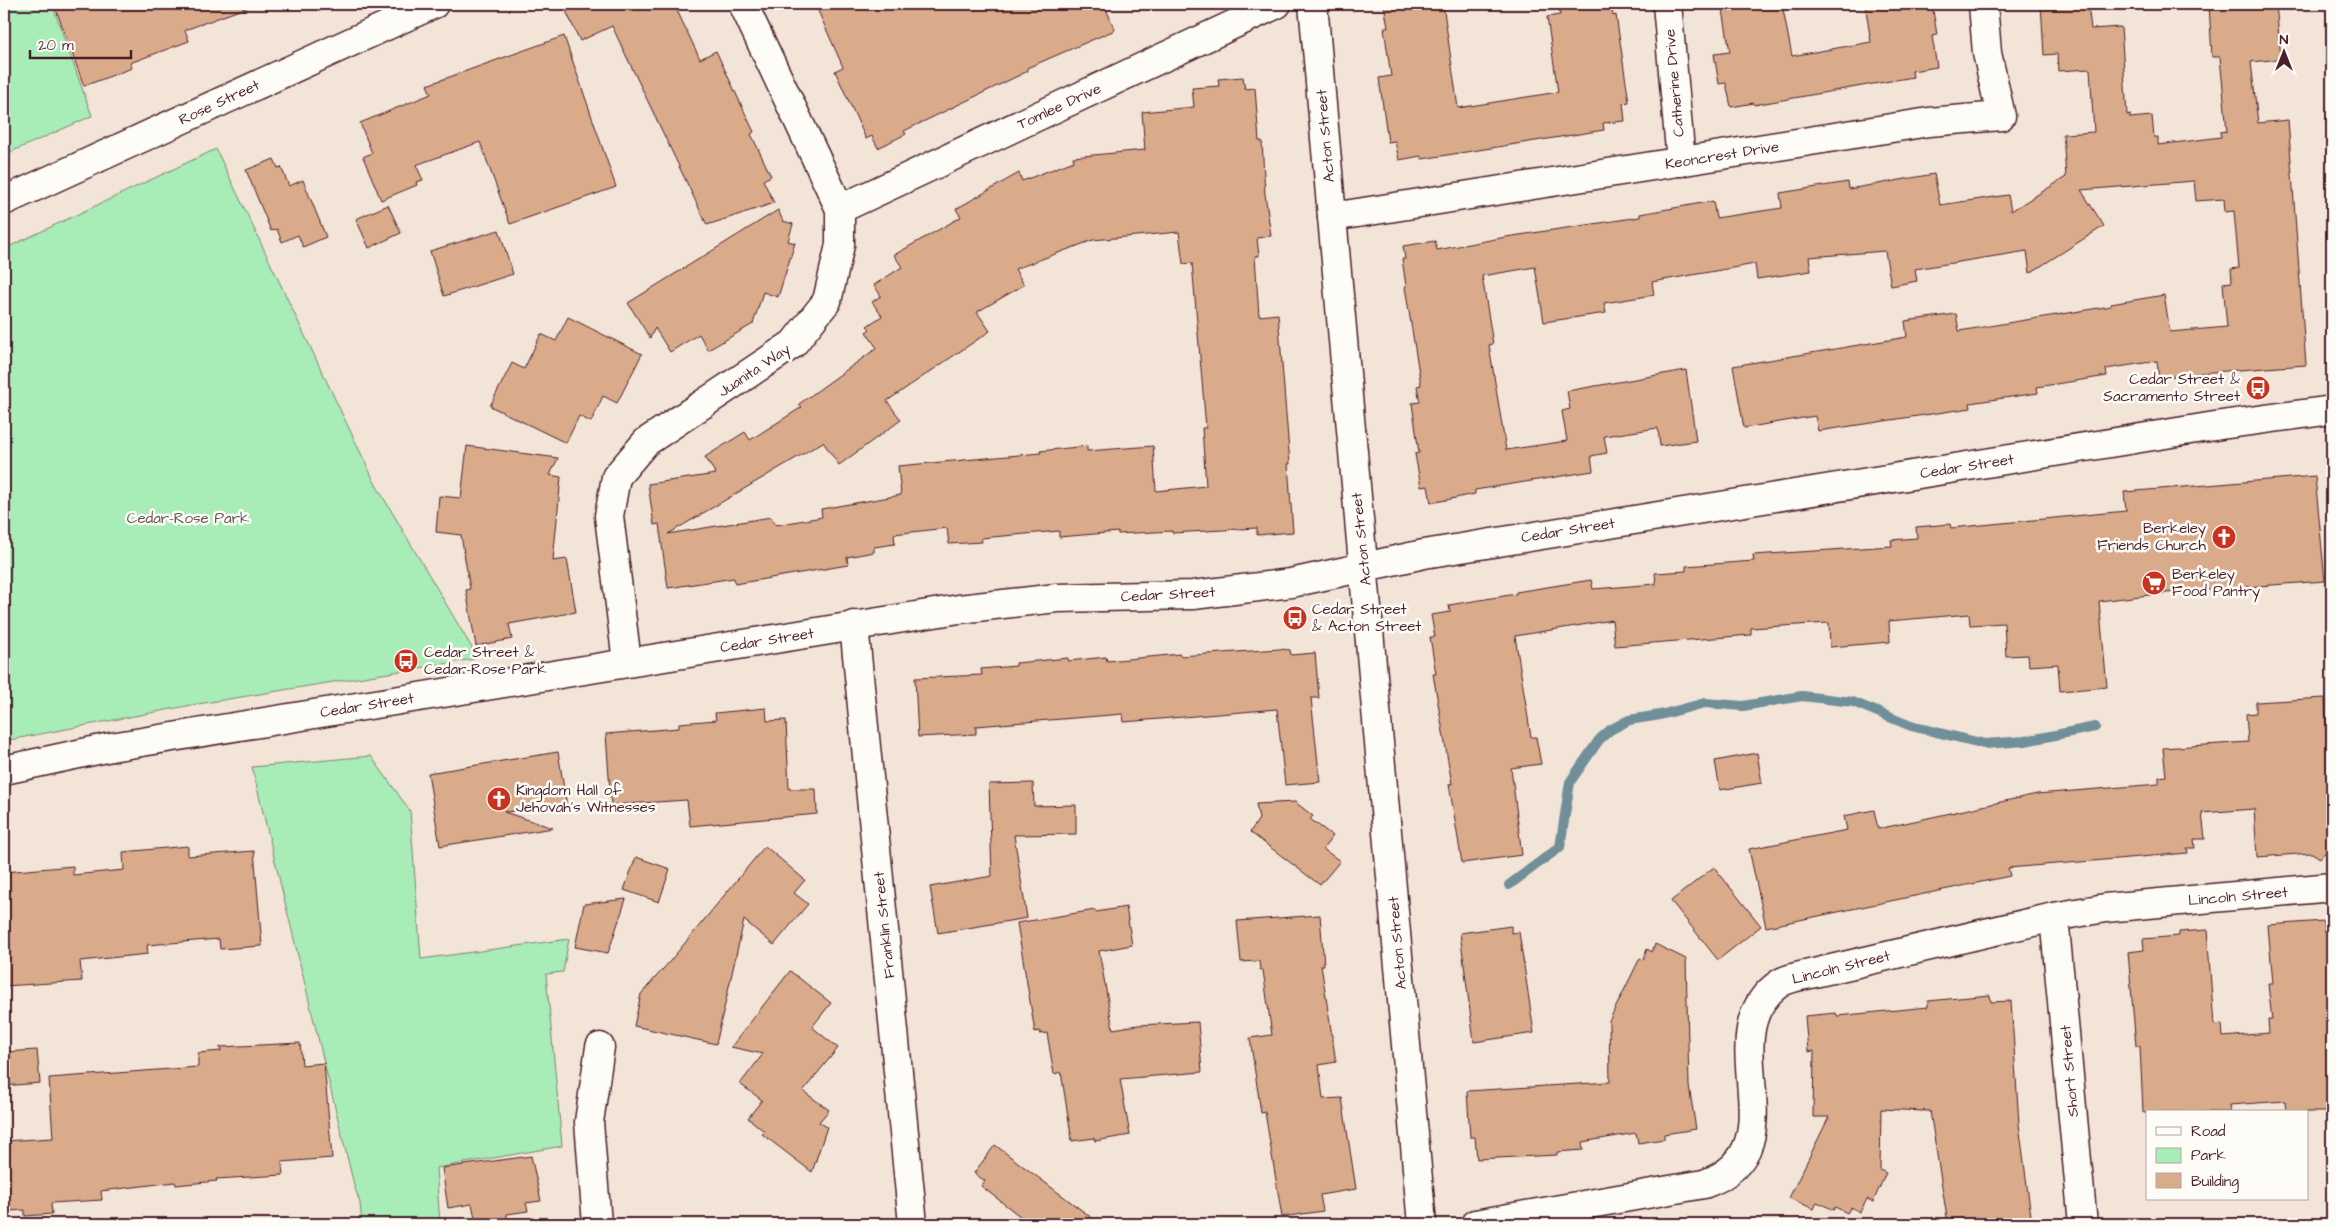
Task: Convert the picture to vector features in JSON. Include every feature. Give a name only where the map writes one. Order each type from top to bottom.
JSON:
[{"type":"street","name":"Rose Street","points":[[4,201],[434,4]]},
{"type":"street","name":"Juanita Way","points":[[627,662],[609,516],[616,477],[646,442],[793,344],[827,301],[840,245],[840,209],[743,4]]},
{"type":"street","name":"Tomlee Drive","points":[[840,209],[1277,4]]},
{"type":"street","name":"Acton Street","points":[[1313,4],[1422,1224]]},
{"type":"street","name":"Catherine Drive","points":[[1668,4],[1680,162]]},
{"type":"street","name":"Keoncrest Drive","points":[[1332,217],[1929,122],[2000,116],[1987,53],[1983,4]]},
{"type":"street","name":"Cedar Street","points":[[4,770],[111,747],[854,625],[959,609],[1057,598],[1193,595],[1255,588],[1314,579],[1404,557],[1463,547],[2211,426],[2332,410]]},
{"type":"street","name":"Franklin Street","points":[[854,625],[913,1224]]},
{"type":"street","name":"Lincoln Street","points":[[1476,1224],[1704,1184],[1720,1178],[1735,1166],[1744,1154],[1751,1137],[1753,1101],[1749,1038],[1754,1016],[1765,996],[1782,982],[1819,971],[2054,917],[2105,908],[2332,887]]},
{"type":"street","name":"Short Street","points":[[2054,917],[2083,1224]]},
{"type":"street","points":[[597,1224],[589,1122],[600,1047]]},
{"type":"green space","points":[[4,4],[52,4],[92,116],[4,155]]},
{"type":"green space","name":"Cedar-Rose Park","points":[[216,149],[376,485],[472,648],[474,659],[192,705],[4,741],[4,249]]},
{"type":"green space","points":[[371,756],[410,811],[421,959],[569,939],[563,972],[546,974],[562,1146],[436,1168],[440,1224],[362,1224],[360,1203],[252,767]]},
{"type":"building","points":[[54,4],[247,4],[248,7],[185,30],[189,41],[130,63],[132,68],[84,86]]},
{"type":"building","points":[[582,4],[674,4],[700,59],[716,51],[754,132],[751,134],[771,176],[763,180],[774,203],[707,225],[612,26],[580,41],[566,11]]},
{"type":"building","points":[[815,4],[1104,4],[1115,30],[1027,68],[1028,71],[904,131],[906,134],[878,148],[872,136],[866,139],[835,71],[843,67]]},
{"type":"building","points":[[1384,4],[1443,4],[1458,108],[1558,92],[1547,17],[1560,15],[1559,8],[1583,4],[1611,4],[1613,16],[1616,15],[1629,102],[1623,103],[1625,121],[1603,123],[1604,130],[1422,159],[1421,156],[1399,160],[1395,141],[1388,142],[1379,78],[1391,76],[1384,28],[1388,28]]},
{"type":"building","points":[[1722,4],[1782,4],[1792,56],[1871,42],[1865,4],[1932,4],[1937,35],[1932,36],[1937,67],[1912,71],[1913,77],[1754,105],[1754,103],[1731,107],[1726,83],[1719,84],[1714,54],[1730,52]]},
{"type":"building","points":[[2041,4],[2088,4],[2091,29],[2121,27],[2127,115],[2130,114],[2130,118],[2152,116],[2154,137],[2158,137],[2158,145],[2221,137],[2220,132],[2227,131],[2220,57],[2212,57],[2209,4],[2276,4],[2281,59],[2251,62],[2258,123],[2288,120],[2306,365],[2159,378],[2157,361],[2106,369],[2107,376],[2037,387],[2038,393],[1970,403],[1971,408],[1818,431],[1815,416],[1744,428],[1733,366],[1907,337],[1905,321],[1956,314],[1959,331],[2111,306],[2111,304],[2164,295],[2170,332],[2227,327],[2223,283],[2232,282],[2231,269],[2239,268],[2234,211],[2225,212],[2224,199],[2196,201],[2194,181],[2081,190],[2104,226],[2030,273],[2027,251],[1915,269],[1917,281],[1891,286],[1885,251],[1809,257],[1811,271],[1757,279],[1755,264],[1652,282],[1654,295],[1604,303],[1606,313],[1544,322],[1535,267],[1482,276],[1493,344],[1489,345],[1506,450],[1567,441],[1562,411],[1570,409],[1567,391],[1686,370],[1696,441],[1660,446],[1658,428],[1604,436],[1607,453],[1591,456],[1593,471],[1475,490],[1475,494],[1431,503],[1428,486],[1421,487],[1415,454],[1419,453],[1412,403],[1420,402],[1417,386],[1421,385],[1405,287],[1402,259],[1405,259],[1403,246],[1435,241],[1437,250],[1506,237],[1640,217],[1640,214],[1713,201],[1716,218],[1782,208],[1780,193],[1848,182],[1849,189],[1934,174],[1940,205],[2008,195],[2011,211],[2066,177],[2063,134],[2094,132],[2090,69],[2058,71],[2057,54],[2044,55]]},
{"type":"building","points":[[564,36],[616,187],[510,224],[480,142],[416,165],[423,180],[416,182],[417,185],[381,200],[363,157],[372,153],[360,123],[431,94],[427,85]]},
{"type":"building","points":[[1243,77],[1245,89],[1255,88],[1259,141],[1262,141],[1265,194],[1271,236],[1257,238],[1259,256],[1255,256],[1259,316],[1278,314],[1290,464],[1288,464],[1293,532],[1257,535],[1257,528],[1172,533],[1172,531],[1118,534],[1118,532],[1059,537],[1059,531],[981,538],[982,542],[949,544],[947,528],[894,534],[895,544],[874,547],[874,552],[847,557],[848,565],[735,584],[734,578],[668,588],[659,524],[654,525],[648,484],[716,474],[705,457],[745,432],[750,440],[802,407],[799,404],[877,348],[866,332],[870,329],[867,326],[882,316],[872,302],[881,296],[874,285],[902,267],[894,255],[961,217],[956,209],[1019,173],[1022,181],[1074,161],[1073,157],[1145,150],[1142,112],[1194,107],[1192,88],[1219,86],[1218,79]],"holes":[[[1179,232],[1183,264],[1192,263],[1206,428],[1202,428],[1206,486],[1156,491],[1153,446],[1087,451],[1087,446],[1040,451],[1041,453],[898,466],[901,495],[821,509],[822,517],[776,525],[771,517],[668,534],[823,442],[839,465],[901,420],[887,401],[990,331],[977,312],[1024,285],[1015,269],[1093,240]]]},
{"type":"building","points":[[274,159],[278,168],[281,167],[289,186],[303,180],[326,237],[303,247],[298,235],[282,242],[277,229],[271,231],[246,170]]},
{"type":"building","points":[[388,205],[401,233],[369,248],[356,219]]},
{"type":"building","points":[[778,210],[783,221],[793,224],[788,241],[795,243],[778,297],[763,292],[753,324],[708,350],[699,334],[670,352],[655,328],[650,338],[628,303]]},
{"type":"building","points":[[499,230],[513,274],[444,296],[430,251]]},
{"type":"building","points":[[568,317],[642,354],[617,403],[603,396],[591,422],[579,416],[566,443],[490,406],[512,363],[524,369],[541,334],[556,341]]},
{"type":"building","points":[[467,446],[558,458],[550,475],[561,477],[553,561],[567,559],[576,612],[509,624],[512,639],[476,646],[466,590],[470,589],[461,535],[436,532],[439,496],[461,498]]},
{"type":"building","points":[[2315,476],[2325,581],[2166,593],[2099,601],[2107,687],[2060,691],[2058,664],[2029,666],[2028,655],[2006,656],[2004,623],[1970,625],[1969,614],[1889,621],[1890,642],[1830,647],[1829,623],[1751,628],[1751,635],[1615,646],[1612,620],[1515,636],[1531,737],[1536,737],[1541,764],[1511,768],[1522,855],[1462,863],[1449,784],[1452,784],[1433,674],[1436,674],[1430,637],[1435,637],[1431,615],[1450,612],[1449,605],[1591,580],[1593,589],[1656,584],[1655,573],[1686,571],[1686,566],[1754,561],[1753,555],[1892,546],[1891,540],[1917,538],[1916,527],[1950,524],[1951,528],[2126,511],[2124,492]]},
{"type":"building","points":[[1279,649],[1290,650],[1291,655],[1315,653],[1319,698],[1311,698],[1320,782],[1285,785],[1277,709],[1124,722],[1123,714],[976,726],[976,734],[918,737],[915,678],[982,675],[981,669],[1016,666],[1016,663],[1068,658],[1068,661],[1106,657],[1107,661],[1180,654],[1180,656]]},
{"type":"building","points":[[2325,698],[2327,749],[2331,748],[2332,763],[2332,845],[2320,858],[2312,853],[2257,857],[2254,809],[2202,813],[2205,839],[2194,839],[2195,848],[2187,848],[2188,853],[2008,868],[2010,876],[1766,927],[1749,849],[1847,830],[1844,816],[1874,810],[1878,829],[2037,794],[2159,784],[2159,777],[2166,776],[2163,748],[2248,742],[2246,714],[2256,713],[2256,702]]},
{"type":"building","points":[[766,708],[767,721],[786,720],[789,789],[816,789],[817,814],[690,826],[687,800],[611,805],[606,734],[679,728],[679,723],[716,720],[715,713]]},
{"type":"building","name":"Kingdom Hall of Jehovah's Witnesses","points":[[558,752],[567,807],[504,812],[553,828],[440,846],[428,773]]},
{"type":"building","points":[[1757,753],[1762,783],[1720,790],[1715,761]]},
{"type":"building","points":[[1033,783],[1034,806],[1076,805],[1076,834],[1014,835],[1027,918],[938,933],[930,887],[992,876],[989,784]]},
{"type":"building","points":[[1295,802],[1313,816],[1310,819],[1333,836],[1323,849],[1340,861],[1320,885],[1250,832],[1259,819],[1256,804]]},
{"type":"building","points":[[188,846],[188,856],[254,851],[262,946],[220,949],[219,939],[147,945],[148,954],[80,961],[82,981],[4,986],[4,872],[73,866],[73,875],[124,870],[123,852]]},
{"type":"building","points":[[765,846],[805,880],[794,893],[808,904],[774,945],[744,920],[716,1044],[634,1026],[641,994]]},
{"type":"building","points":[[636,857],[670,869],[659,902],[624,890]]},
{"type":"building","points":[[1714,867],[1761,926],[1718,960],[1671,901]]},
{"type":"building","points":[[626,899],[608,953],[575,947],[584,904]]},
{"type":"building","points":[[1126,907],[1132,945],[1099,951],[1113,1029],[1138,1025],[1198,1022],[1202,1072],[1120,1079],[1130,1135],[1095,1141],[1094,1138],[1072,1141],[1061,1072],[1054,1074],[1047,1033],[1040,1034],[1040,1031],[1035,1032],[1017,923],[1095,910],[1096,912]]},
{"type":"building","points":[[1320,915],[1324,965],[1321,965],[1336,1062],[1319,1065],[1323,1099],[1342,1098],[1356,1189],[1320,1195],[1323,1211],[1282,1217],[1265,1112],[1261,1113],[1250,1038],[1272,1035],[1263,970],[1260,970],[1259,961],[1241,962],[1237,921]]},
{"type":"building","points":[[2324,921],[2325,932],[2332,932],[2332,1112],[2286,1110],[2285,1101],[2229,1105],[2230,1110],[2146,1110],[2146,1112],[2143,1112],[2140,1046],[2136,1046],[2128,952],[2144,950],[2143,939],[2179,936],[2179,932],[2207,930],[2214,1025],[2222,1024],[2223,1037],[2269,1033],[2268,1020],[2272,1020],[2268,984],[2273,984],[2268,925]]},
{"type":"building","points":[[1511,926],[1511,933],[1519,932],[1534,1033],[1474,1042],[1460,933]]},
{"type":"building","points":[[1655,944],[1686,959],[1689,1086],[1696,1129],[1664,1134],[1664,1139],[1638,1143],[1636,1133],[1582,1142],[1583,1150],[1557,1152],[1557,1155],[1477,1159],[1475,1137],[1470,1137],[1467,1091],[1610,1082],[1609,1021],[1640,958],[1643,960],[1647,949],[1652,952]]},
{"type":"building","points":[[790,971],[831,1003],[812,1027],[838,1048],[803,1091],[829,1110],[819,1122],[827,1127],[812,1172],[762,1134],[764,1131],[748,1118],[762,1100],[740,1084],[763,1054],[731,1047]]},
{"type":"building","points":[[1990,995],[1991,1002],[2011,1001],[2019,1124],[2032,1224],[1948,1224],[1930,1111],[1925,1111],[1924,1109],[1924,1111],[1881,1109],[1880,1170],[1886,1173],[1873,1202],[1867,1199],[1860,1212],[1851,1207],[1847,1213],[1835,1207],[1834,1210],[1817,1202],[1814,1209],[1789,1198],[1829,1117],[1813,1117],[1814,1051],[1808,1052],[1805,1016],[1836,1013],[1837,1016],[1928,1007],[1928,1001]]},
{"type":"building","points":[[300,1043],[302,1065],[324,1063],[332,1158],[282,1162],[283,1175],[216,1179],[217,1181],[176,1185],[175,1182],[101,1191],[102,1200],[51,1203],[52,1214],[25,1216],[25,1210],[9,1211],[4,1141],[53,1138],[49,1078],[198,1067],[198,1053],[221,1051],[220,1047]]},
{"type":"building","points":[[37,1050],[40,1083],[4,1086],[4,1052]]},
{"type":"building","points":[[995,1145],[1100,1224],[1030,1224],[981,1186],[985,1181],[974,1173]]},
{"type":"building","points":[[531,1156],[541,1201],[526,1203],[528,1211],[507,1214],[507,1219],[476,1223],[472,1204],[448,1208],[442,1168]]},
{"type":"waterway","points":[[1509,885],[1560,847],[1570,782],[1599,740],[1610,730],[1629,720],[1660,715],[1705,703],[1743,706],[1802,696],[1853,702],[1911,726],[1985,744],[2025,741],[2095,727]]},
{"type":"place","name":"Cedar Street & Sacramento Street","points":[[2258,388]]},
{"type":"place","name":"Berkeley Friends Church","points":[[2224,537]]},
{"type":"place","name":"Berkeley Food Pantry","points":[[2154,583]]},
{"type":"place","name":"Cedar Street & Acton Street","points":[[1295,618]]},
{"type":"place","name":"Cedar Street & Cedar-Rose Park","points":[[406,661]]},
{"type":"place","name":"Kingdom Hall of Jehovah's Witnesses","points":[[499,799]]}]
